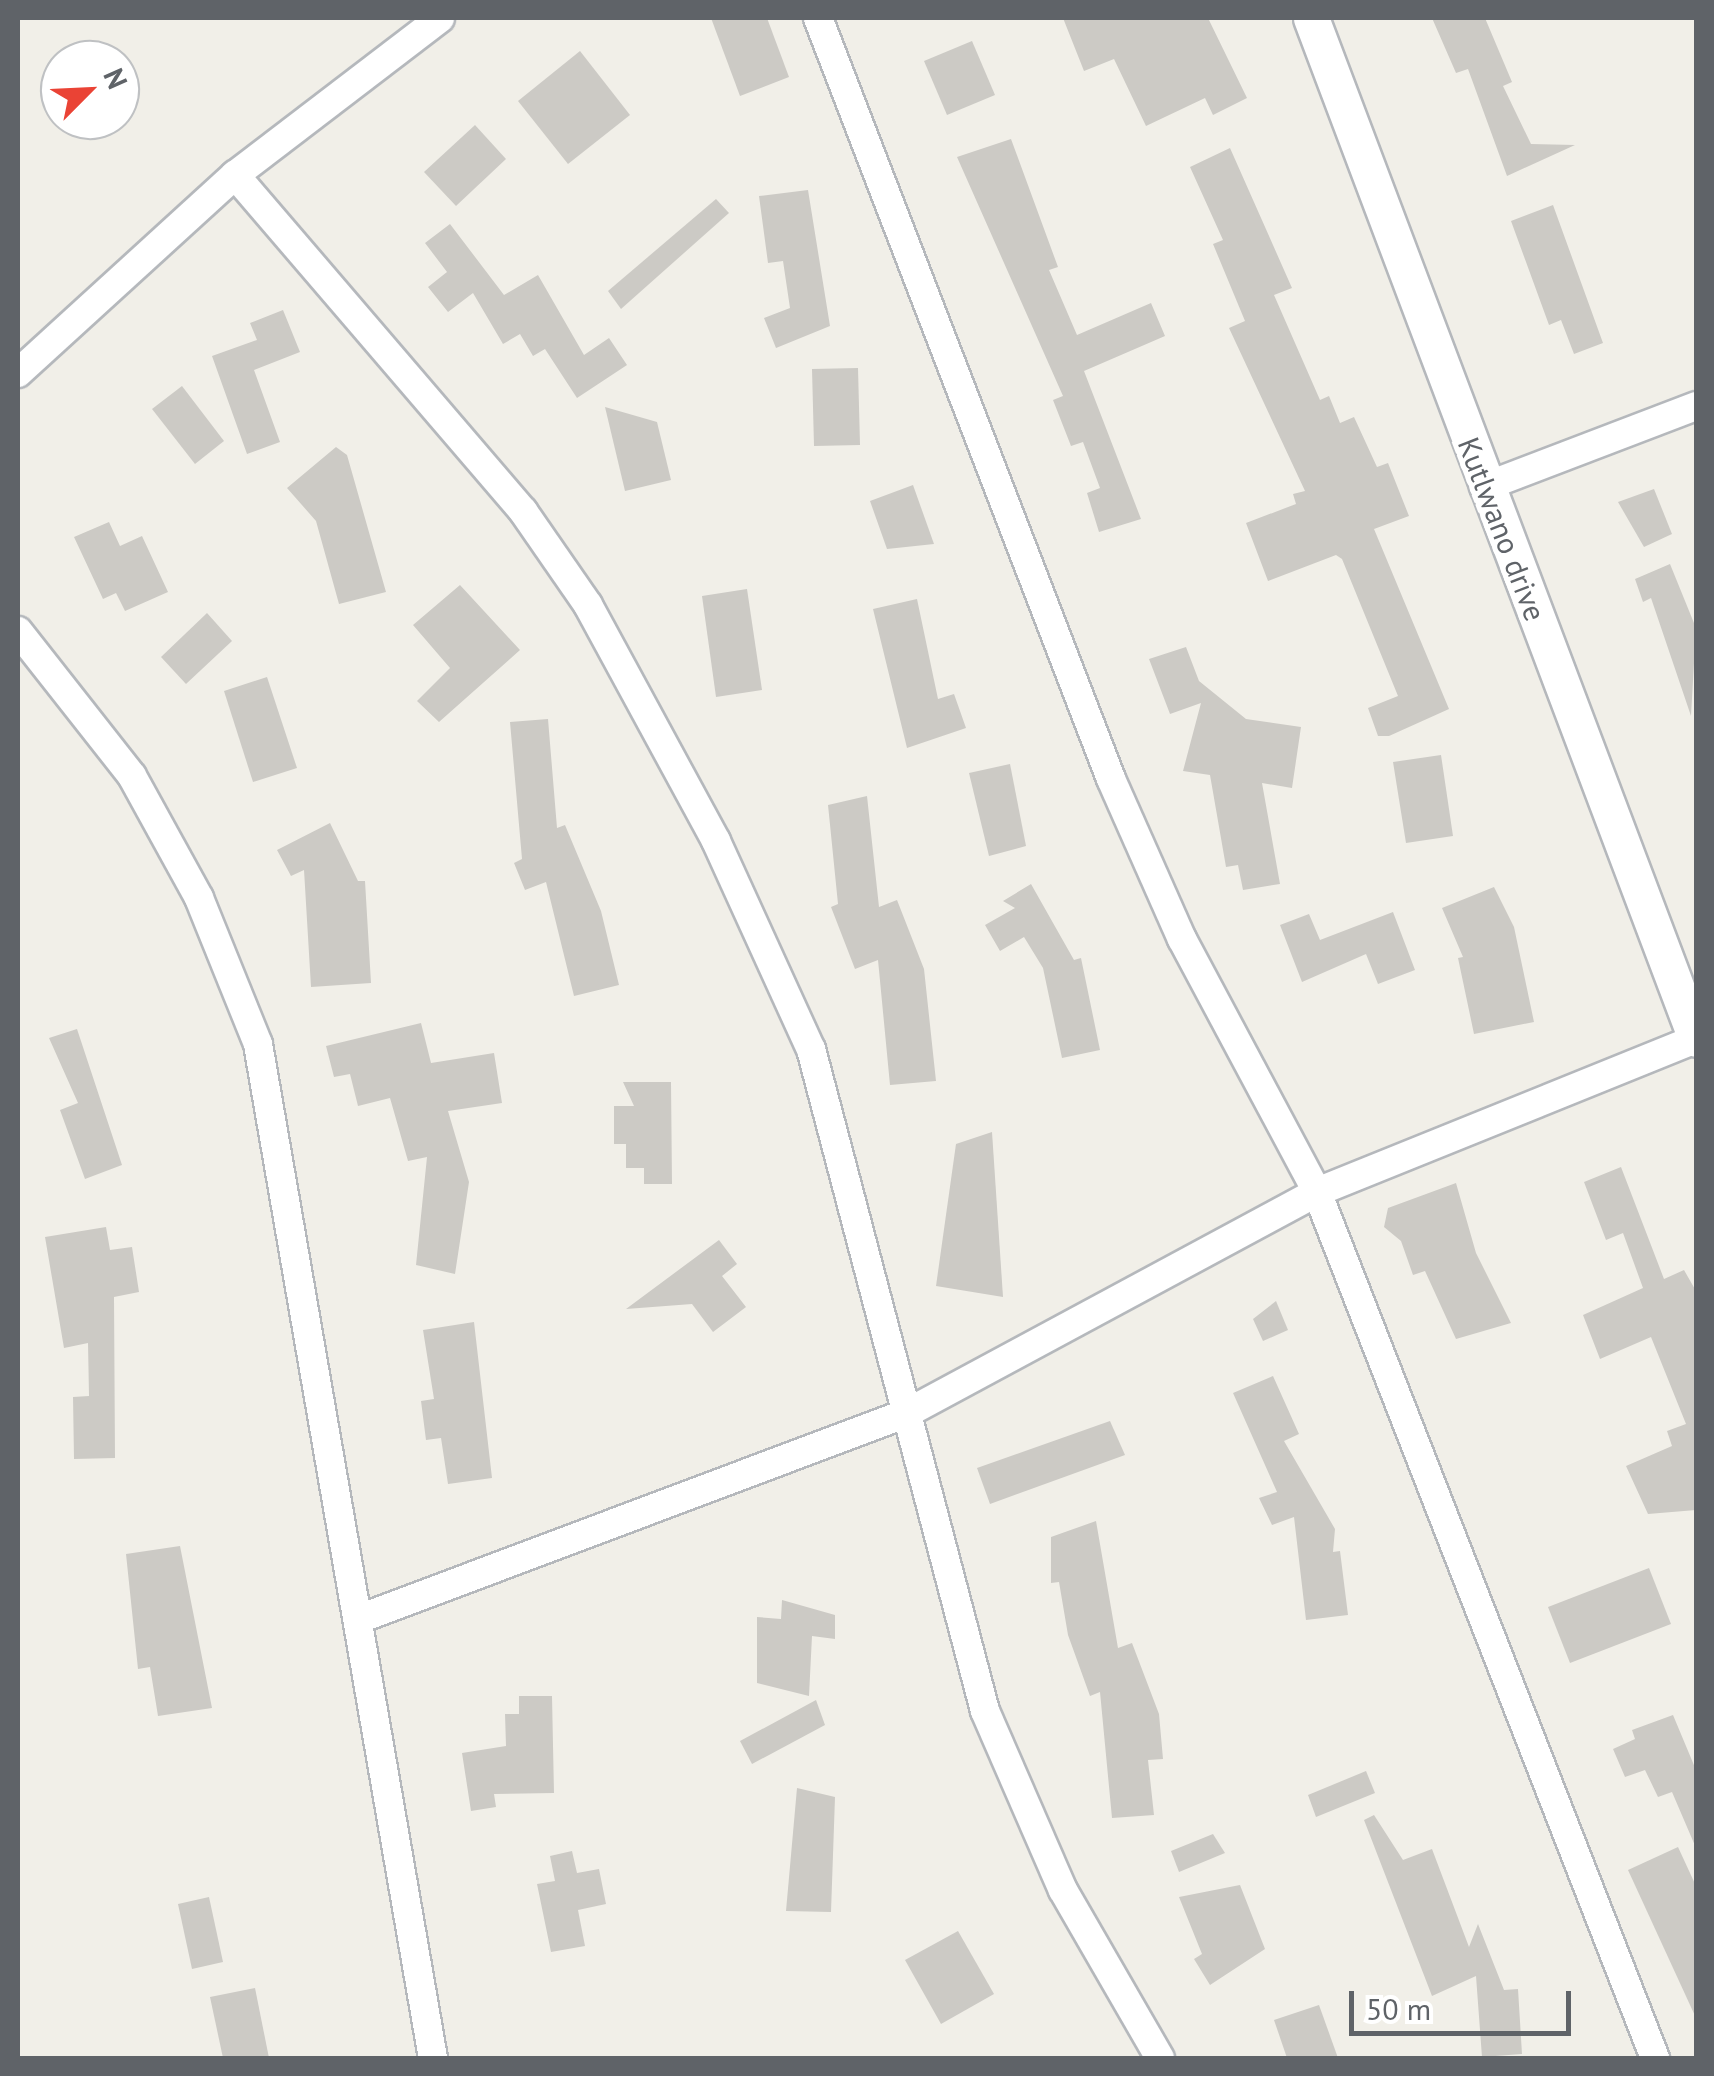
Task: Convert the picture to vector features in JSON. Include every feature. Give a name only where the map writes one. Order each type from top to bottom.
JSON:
[{"type":"street","points":[[18,373],[234,174],[440,18]]},
{"type":"street","points":[[818,18],[1111,779],[1182,939],[1317,1192],[1655,2058]]},
{"type":"street","name":"Kutlwano drive","points":[[1311,18],[1484,487],[1696,1039]]},
{"type":"street","points":[[234,174],[523,511],[588,605],[652,717],[811,1049],[907,1413],[961,1640],[992,1729],[1063,1890],[1160,2058]]},
{"type":"street","points":[[1484,487],[1696,406]]},
{"type":"street","points":[[18,630],[132,776],[198,898],[258,1044],[433,2058]]},
{"type":"street","points":[[359,1619],[907,1413],[1317,1192],[1696,1039]]},
{"type":"building","points":[[711,18],[767,18],[789,77],[740,96]]},
{"type":"building","points":[[1063,18],[1208,18],[1247,98],[1213,115],[1205,98],[1146,126],[1114,59],[1084,71]]},
{"type":"building","points":[[1432,18],[1485,18],[1512,82],[1503,86],[1531,144],[1575,145],[1507,176],[1468,69],[1456,73]]},
{"type":"building","points":[[972,41],[995,95],[947,115],[924,61]]},
{"type":"building","points":[[580,51],[630,115],[568,164],[518,101]]},
{"type":"building","points":[[475,125],[506,159],[456,206],[424,172]]},
{"type":"building","points":[[1011,139],[1058,267],[1049,270],[1077,335],[1151,303],[1165,336],[1084,371],[1141,519],[1099,532],[1087,493],[1100,488],[1083,442],[1071,446],[1053,400],[1063,396],[957,157]]},
{"type":"building","points":[[1230,148],[1292,288],[1274,295],[1320,400],[1329,396],[1340,423],[1354,417],[1377,467],[1388,463],[1409,516],[1374,529],[1449,709],[1389,736],[1378,736],[1368,708],[1398,696],[1342,559],[1336,555],[1268,581],[1246,523],[1296,504],[1293,494],[1305,491],[1229,328],[1245,321],[1213,244],[1223,240],[1190,167]]},
{"type":"building","points":[[808,190],[830,326],[776,348],[764,318],[790,308],[783,261],[768,263],[759,196]]},
{"type":"building","points":[[716,199],[729,213],[621,309],[608,291]]},
{"type":"building","points":[[1553,205],[1603,343],[1574,354],[1561,320],[1549,325],[1511,221]]},
{"type":"building","points":[[450,224],[504,295],[538,275],[584,355],[609,338],[627,365],[577,398],[545,349],[533,356],[520,334],[503,344],[473,293],[448,312],[428,287],[447,272],[425,243]]},
{"type":"building","points":[[283,310],[300,352],[254,370],[280,442],[247,454],[212,356],[257,340],[250,323]]},
{"type":"building","points":[[858,368],[860,445],[814,446],[812,369]]},
{"type":"building","points":[[182,386],[224,441],[195,464],[152,409]]},
{"type":"building","points":[[605,407],[657,422],[671,480],[625,491]]},
{"type":"building","points":[[336,447],[347,455],[386,592],[339,604],[316,521],[287,488]]},
{"type":"building","points":[[913,485],[934,544],[887,549],[870,501]]},
{"type":"building","points":[[1654,489],[1672,534],[1644,547],[1618,502]]},
{"type":"building","points":[[109,522],[120,546],[142,536],[168,592],[125,611],[116,593],[103,599],[74,537]]},
{"type":"building","points":[[1670,564],[1696,628],[1691,716],[1651,598],[1643,602],[1635,579]]},
{"type":"building","points":[[460,585],[520,650],[439,722],[417,701],[450,668],[413,625]]},
{"type":"building","points":[[747,589],[762,690],[716,697],[702,596]]},
{"type":"building","points":[[917,599],[938,699],[954,694],[966,728],[907,748],[873,609]]},
{"type":"building","points":[[207,613],[232,641],[186,684],[161,657]]},
{"type":"building","points":[[1186,647],[1199,681],[1246,719],[1301,727],[1292,788],[1262,783],[1280,884],[1243,890],[1238,865],[1226,867],[1210,775],[1183,771],[1201,703],[1170,714],[1149,659]]},
{"type":"building","points":[[267,677],[297,768],[253,782],[224,691]]},
{"type":"building","points":[[548,719],[557,828],[565,825],[601,911],[619,985],[574,996],[546,882],[525,890],[514,863],[522,859],[510,722]]},
{"type":"building","points":[[1441,755],[1453,836],[1406,843],[1393,762]]},
{"type":"building","points":[[1010,764],[1026,846],[989,856],[969,773]]},
{"type":"building","points":[[867,796],[879,907],[897,900],[924,969],[936,1081],[890,1085],[878,960],[855,969],[831,907],[838,904],[828,805]]},
{"type":"building","points":[[330,823],[358,881],[365,881],[371,983],[311,987],[304,870],[291,876],[277,850]]},
{"type":"building","points":[[1031,884],[1074,960],[1081,958],[1100,1050],[1062,1058],[1043,968],[1024,937],[1000,951],[985,925],[1015,908],[1003,901]]},
{"type":"building","points":[[1494,887],[1514,927],[1534,1022],[1474,1034],[1458,958],[1463,957],[1442,908]]},
{"type":"building","points":[[1393,912],[1415,970],[1378,984],[1366,954],[1302,982],[1280,925],[1309,914],[1320,940]]},
{"type":"building","points":[[421,1023],[431,1063],[494,1053],[502,1103],[448,1111],[469,1182],[455,1274],[416,1265],[427,1157],[408,1161],[390,1098],[358,1106],[350,1074],[334,1077],[326,1046]]},
{"type":"building","points":[[77,1029],[122,1165],[85,1179],[60,1110],[78,1103],[49,1038]]},
{"type":"building","points":[[623,1082],[671,1082],[672,1184],[644,1184],[644,1168],[626,1168],[626,1144],[614,1144],[614,1106],[634,1106]]},
{"type":"building","points":[[992,1132],[1003,1297],[936,1286],[956,1144]]},
{"type":"building","points":[[1621,1167],[1664,1279],[1684,1270],[1696,1291],[1696,1510],[1648,1514],[1626,1466],[1672,1446],[1667,1431],[1686,1424],[1651,1337],[1600,1359],[1583,1315],[1643,1288],[1623,1233],[1606,1240],[1584,1182]]},
{"type":"building","points":[[1456,1183],[1476,1253],[1511,1323],[1456,1339],[1425,1271],[1413,1275],[1401,1241],[1384,1227],[1388,1208]]},
{"type":"building","points":[[106,1227],[110,1250],[132,1247],[139,1292],[114,1297],[115,1458],[74,1459],[73,1397],[89,1396],[88,1343],[64,1348],[45,1237]]},
{"type":"building","points":[[719,1240],[737,1264],[722,1276],[746,1307],[713,1332],[692,1304],[626,1309]]},
{"type":"building","points":[[1276,1301],[1288,1330],[1263,1341],[1253,1319]]},
{"type":"building","points":[[474,1322],[492,1478],[448,1484],[441,1438],[426,1440],[421,1401],[434,1399],[423,1330]]},
{"type":"building","points":[[1273,1376],[1299,1434],[1284,1441],[1335,1529],[1333,1552],[1340,1551],[1348,1615],[1306,1620],[1294,1517],[1272,1525],[1259,1498],[1277,1492],[1233,1393]]},
{"type":"building","points":[[1110,1421],[1125,1455],[990,1504],[977,1468]]},
{"type":"building","points":[[1096,1521],[1118,1648],[1132,1643],[1159,1714],[1163,1759],[1148,1760],[1154,1815],[1112,1818],[1100,1692],[1090,1696],[1068,1635],[1059,1582],[1051,1583],[1051,1537]]},
{"type":"building","points":[[180,1546],[212,1708],[158,1716],[150,1667],[138,1669],[126,1554]]},
{"type":"building","points":[[1649,1568],[1671,1624],[1570,1663],[1548,1607]]},
{"type":"building","points":[[782,1600],[835,1615],[835,1639],[812,1636],[809,1696],[757,1683],[757,1617],[781,1619]]},
{"type":"building","points":[[519,1696],[552,1696],[554,1793],[494,1794],[496,1807],[471,1811],[462,1753],[506,1746],[505,1714],[519,1714]]},
{"type":"building","points":[[816,1700],[825,1725],[752,1764],[740,1741]]},
{"type":"building","points":[[1673,1715],[1696,1770],[1696,1848],[1672,1792],[1658,1797],[1645,1770],[1625,1777],[1613,1749],[1635,1739],[1632,1730]]},
{"type":"building","points":[[1366,1771],[1375,1793],[1316,1817],[1308,1795]]},
{"type":"building","points":[[797,1788],[835,1797],[831,1912],[786,1911]]},
{"type":"building","points":[[1374,1815],[1403,1860],[1432,1849],[1469,1947],[1478,1924],[1504,1990],[1518,1989],[1522,2054],[1482,2057],[1476,1976],[1432,1996],[1364,1820]]},
{"type":"building","points":[[1213,1834],[1225,1853],[1179,1872],[1171,1851]]},
{"type":"building","points":[[1678,1847],[1696,1886],[1696,2018],[1628,1870]]},
{"type":"building","points":[[572,1851],[577,1873],[599,1869],[606,1904],[578,1910],[585,1946],[551,1952],[537,1884],[555,1881],[550,1856]]},
{"type":"building","points":[[1240,1885],[1265,1949],[1210,1985],[1194,1959],[1202,1954],[1179,1897]]},
{"type":"building","points":[[209,1897],[223,1962],[192,1969],[178,1904]]},
{"type":"building","points":[[958,1931],[994,1994],[941,2024],[905,1960]]},
{"type":"building","points":[[255,1988],[269,2058],[223,2058],[210,1997]]},
{"type":"building","points":[[1319,2005],[1338,2058],[1287,2058],[1274,2020]]}]
